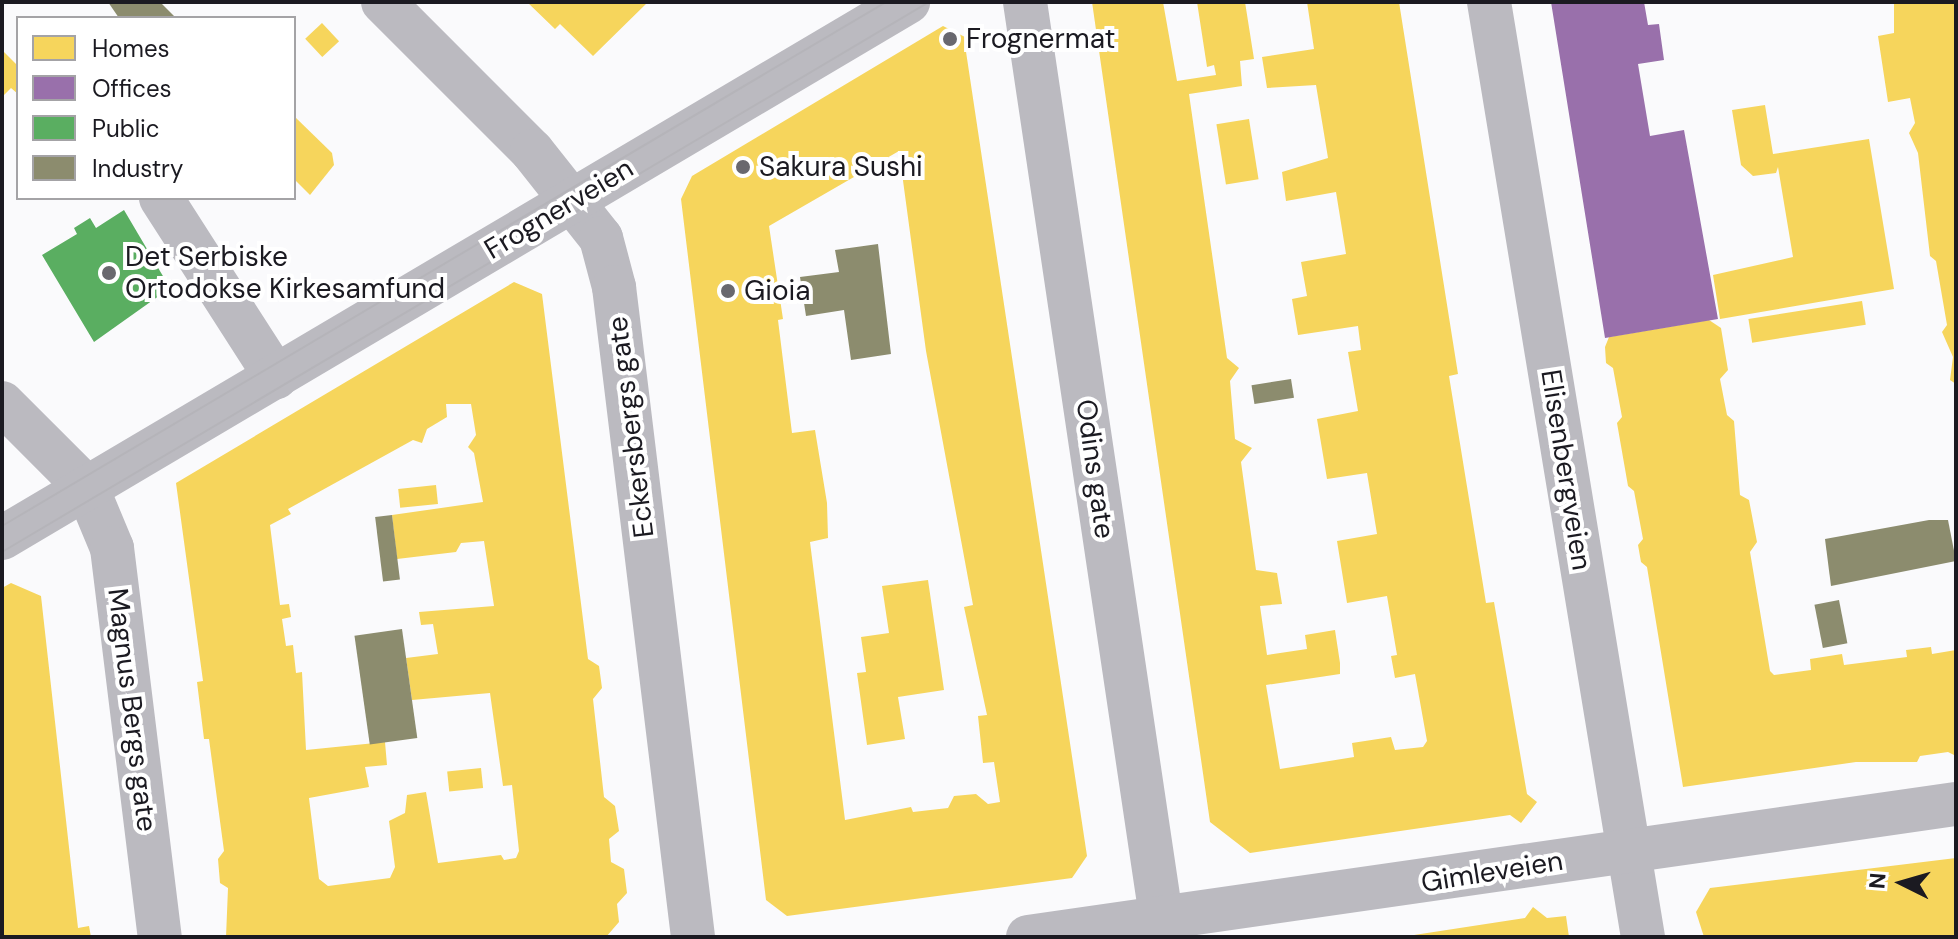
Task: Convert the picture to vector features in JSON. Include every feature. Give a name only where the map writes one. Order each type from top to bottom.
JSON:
[{"type":"street","name":"Eckersbergs gate","points":[[383,2],[532,151],[601,238],[614,287],[693,937]]},
{"type":"street","name":"Frognerveien","points":[[2,538],[908,2]]},
{"type":"street","name":"Odins gate","points":[[1025,2],[1163,929]]},
{"type":"street","name":"Elisenbergveien","points":[[1489,2],[1643,937]]},
{"type":"street","points":[[162,200],[276,377]]},
{"type":"street","points":[[2,403],[87,488]]},
{"type":"street","name":"Magnus Bergs gate","points":[[87,488],[112,548],[160,937]]},
{"type":"street","name":"Gimleveien","points":[[1028,937],[1163,929],[1629,851],[1956,804]]},
{"type":"building: Homes","points":[[527,2],[648,2],[593,56],[560,24],[555,29]]},
{"type":"building: Homes","points":[[1092,2],[1163,2],[1177,81],[1216,75],[1214,65],[1207,67],[1197,2],[1245,2],[1254,59],[1240,61],[1242,86],[1189,94],[1227,358],[1239,368],[1230,381],[1235,439],[1252,448],[1241,462],[1256,570],[1277,573],[1282,604],[1260,606],[1267,655],[1307,649],[1305,635],[1335,630],[1340,663],[1340,674],[1266,685],[1280,769],[1354,757],[1352,743],[1391,737],[1395,750],[1423,747],[1427,741],[1415,674],[1395,678],[1391,656],[1397,655],[1387,596],[1347,603],[1337,541],[1377,534],[1367,473],[1327,479],[1317,419],[1358,411],[1348,352],[1361,350],[1358,326],[1298,335],[1292,299],[1307,296],[1301,262],[1346,254],[1336,192],[1286,201],[1282,172],[1328,158],[1316,85],[1267,88],[1262,57],[1314,49],[1307,2],[1399,2],[1458,374],[1449,376],[1486,603],[1494,602],[1527,794],[1537,802],[1521,823],[1510,815],[1250,853],[1210,822]]},
{"type":"building: Homes","points":[[1894,2],[1956,2],[1956,384],[1950,380],[1953,357],[1942,332],[1947,325],[1936,261],[1930,256],[1918,153],[1909,133],[1915,123],[1910,98],[1888,102],[1878,36],[1894,33]]},
{"type":"building: Homes","points":[[322,23],[339,41],[322,57],[305,39]]},
{"type":"building: Homes","points":[[943,26],[969,39],[965,45],[1087,856],[1072,878],[787,916],[766,900],[681,199],[692,176]],"holes":[[[899,151],[926,351],[973,605],[964,607],[987,715],[978,716],[983,763],[994,762],[1000,802],[988,804],[976,794],[954,796],[948,808],[913,812],[911,807],[845,820],[810,542],[828,538],[827,503],[815,430],[792,433],[778,320],[783,319],[769,226]]]},
{"type":"building: Homes","points":[[2,50],[16,64],[16,92],[11,88],[2,97]]},
{"type":"building: Homes","points":[[1765,105],[1773,154],[1869,139],[1894,289],[1720,319],[1713,275],[1793,257],[1778,167],[1776,173],[1753,176],[1741,165],[1732,110]]},
{"type":"building: Homes","points":[[296,118],[332,153],[334,165],[310,195],[296,181]]},
{"type":"building: Homes","points":[[1249,119],[1259,179],[1226,184],[1216,124]]},
{"type":"building: Homes","points":[[514,282],[542,294],[588,659],[599,666],[602,688],[593,699],[604,797],[615,806],[619,831],[609,839],[611,862],[624,869],[627,893],[617,904],[619,922],[606,937],[226,937],[228,888],[220,883],[218,859],[224,851],[209,739],[204,739],[197,682],[203,681],[176,483]],"holes":[[[446,404],[471,404],[476,435],[468,447],[474,453],[483,502],[392,515],[397,559],[456,552],[461,543],[484,541],[494,606],[419,612],[421,625],[433,624],[438,654],[406,658],[412,700],[490,693],[503,786],[512,785],[519,851],[516,858],[504,860],[501,855],[438,863],[426,792],[407,795],[405,813],[389,821],[395,867],[390,878],[328,886],[319,879],[309,798],[369,787],[365,767],[387,765],[385,742],[306,750],[302,672],[296,673],[293,645],[286,646],[282,619],[291,617],[289,604],[280,605],[270,525],[291,514],[288,509],[413,440],[422,443],[427,429],[447,417]]]},
{"type":"building: Homes","points":[[1862,301],[1866,325],[1752,343],[1748,319]]},
{"type":"building: Homes","points":[[1709,320],[1721,328],[1728,370],[1720,379],[1727,415],[1734,421],[1740,495],[1749,500],[1757,542],[1750,552],[1770,671],[1774,675],[1811,670],[1810,659],[1842,654],[1844,665],[1907,657],[1906,650],[1931,647],[1932,654],[1956,650],[1956,756],[1948,752],[1920,756],[1917,762],[1856,762],[1683,787],[1647,567],[1641,562],[1638,545],[1643,539],[1634,491],[1628,486],[1617,423],[1622,417],[1613,368],[1606,363],[1605,347],[1609,337]]},
{"type":"building: Homes","points":[[436,485],[438,504],[400,508],[398,489]]},
{"type":"building: Homes","points":[[928,580],[944,690],[898,697],[905,739],[867,745],[857,673],[866,672],[861,637],[889,633],[882,586]]},
{"type":"building: Homes","points":[[11,583],[41,596],[78,928],[89,926],[91,937],[2,937],[2,588]]},
{"type":"building: Homes","points":[[481,768],[483,788],[449,791],[447,772]]},
{"type":"building: Homes","points":[[1956,858],[1956,937],[1704,937],[1696,912],[1710,888]]},
{"type":"building: Homes","points":[[1533,907],[1547,918],[1566,916],[1569,937],[1401,937],[1525,918]]},
{"type":"building: Offices","points":[[1551,2],[1644,2],[1648,25],[1659,24],[1664,60],[1638,64],[1650,136],[1684,130],[1718,319],[1605,338]]},
{"type":"building: Public","points":[[124,210],[170,288],[94,342],[42,255],[77,234],[74,228],[90,218],[96,228]]},
{"type":"building: Industry","points":[[108,2],[160,2],[174,16],[118,16]]},
{"type":"building: Industry","points":[[878,244],[891,354],[851,360],[844,310],[806,316],[800,277],[839,272],[835,250]]},
{"type":"building: Industry","points":[[1291,379],[1294,398],[1254,404],[1251,385]]},
{"type":"building: Industry","points":[[392,515],[400,580],[383,582],[375,517]]},
{"type":"building: Industry","points":[[1929,520],[1948,520],[1956,561],[1831,586],[1825,539]]},
{"type":"building: Industry","points":[[1839,600],[1847,643],[1823,648],[1814,605]]},
{"type":"building: Industry","points":[[402,629],[417,738],[370,745],[354,636]]},
{"type":"tram line","points":[[2,526],[886,2]]},
{"type":"tram line","points":[[2,552],[929,2]]},
{"type":"place","name":"Frognermat","points":[[950,39]]},
{"type":"place","name":"Sakura Sushi","points":[[743,167]]},
{"type":"place","name":"Det Serbiske Ortodokse Kirkesamfund","points":[[109,273]]},
{"type":"place","name":"Gioia","points":[[728,291]]}]
